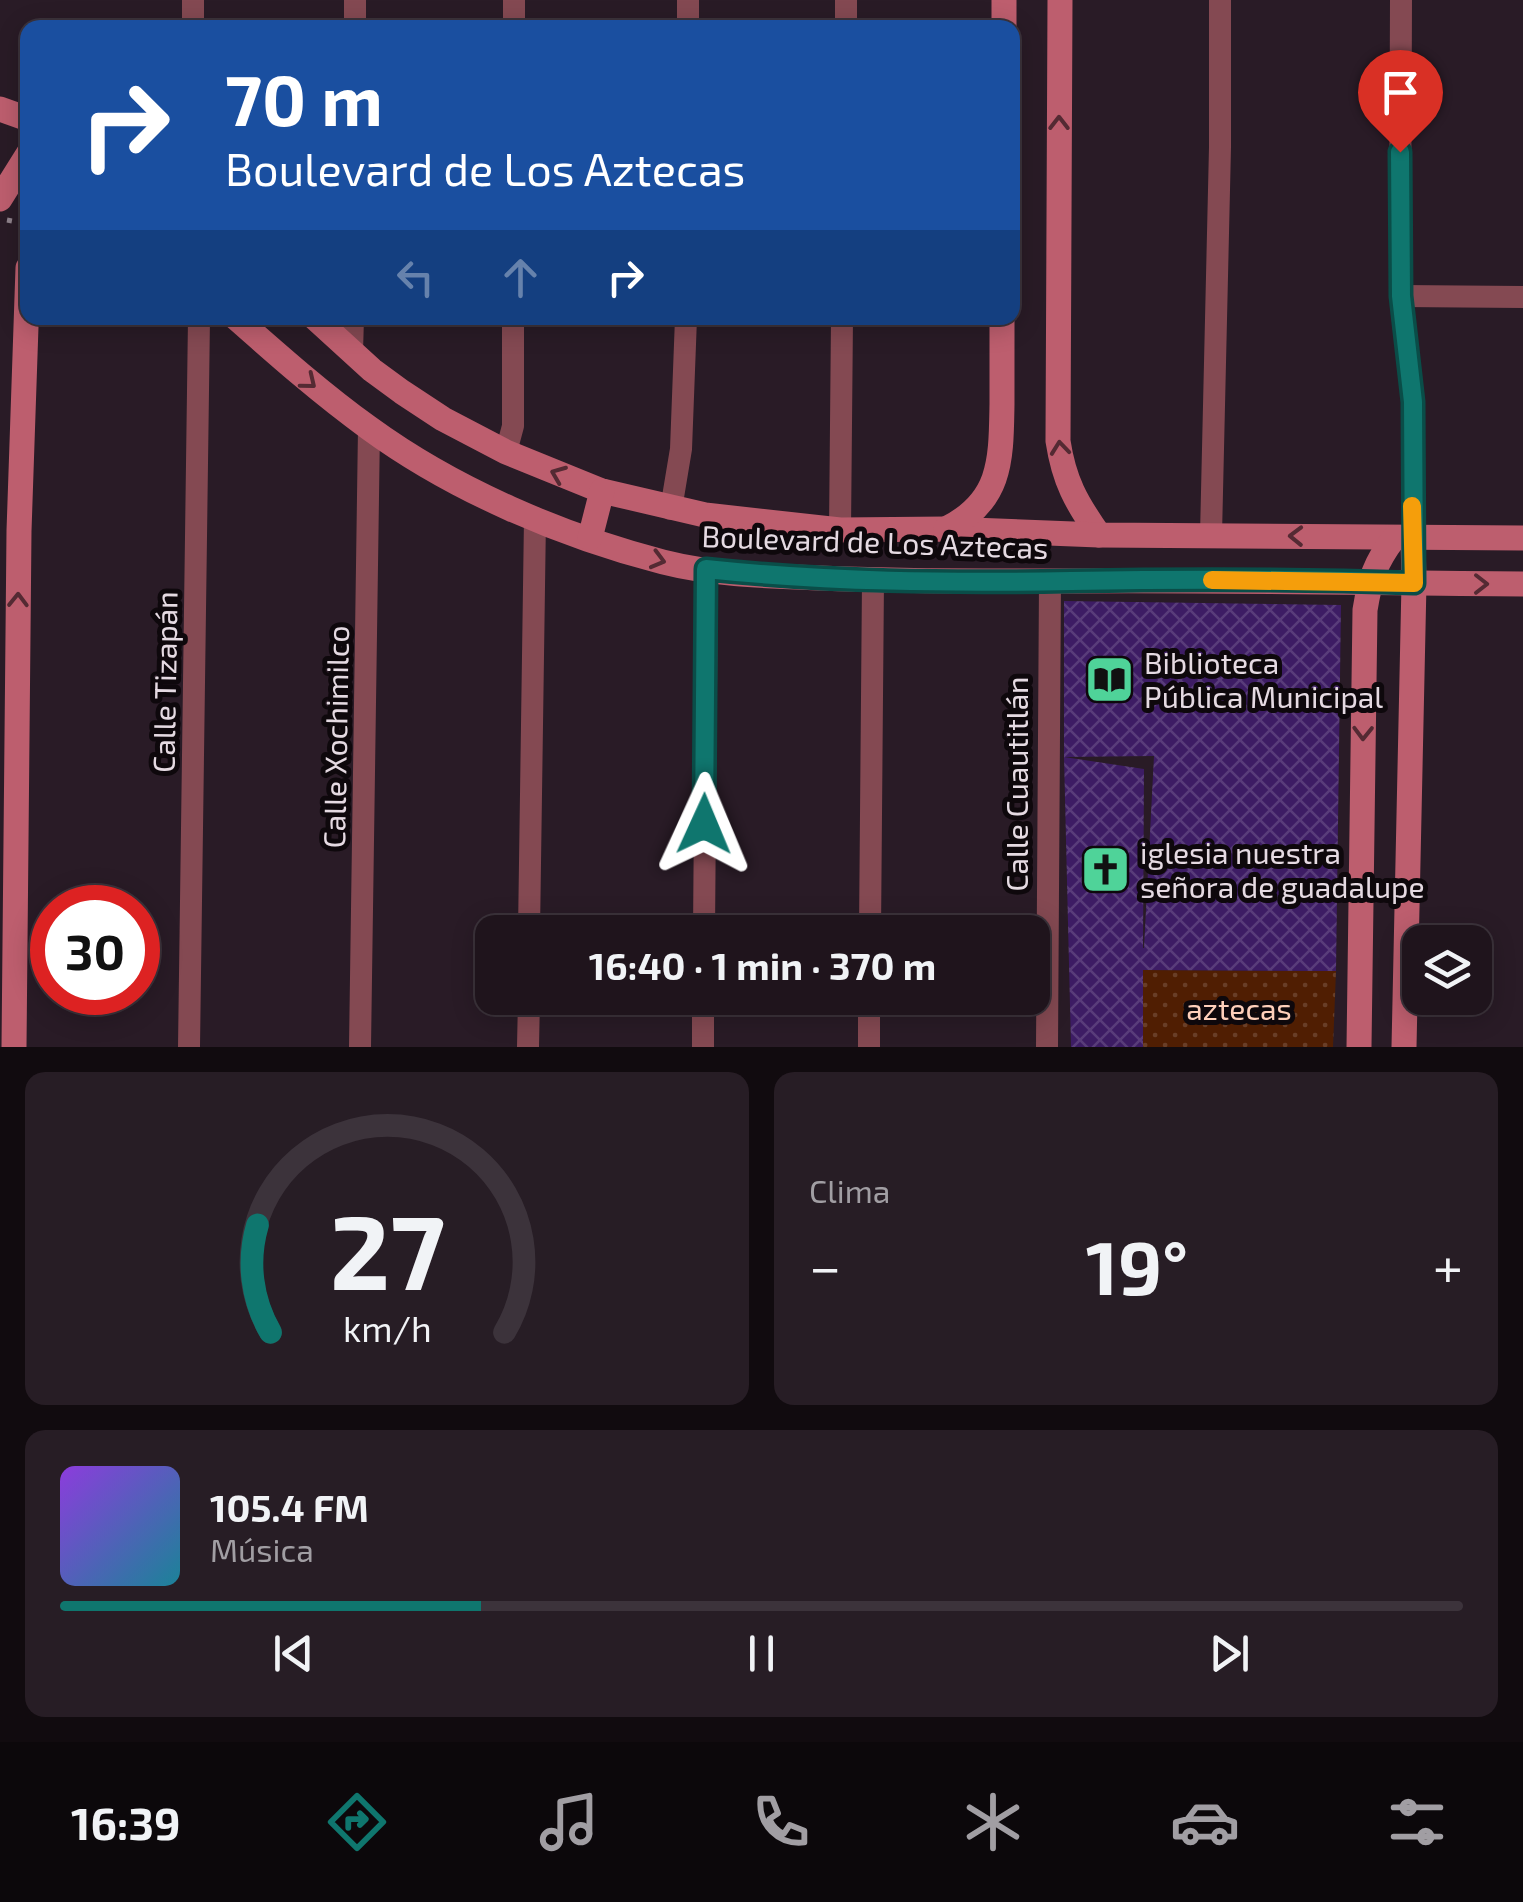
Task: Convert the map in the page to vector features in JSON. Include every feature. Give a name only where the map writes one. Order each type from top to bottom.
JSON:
[{"type":"main road","points":[[1060,0],[1058,441],[1068,487],[1100,535]]},
{"type":"main road","points":[[0,199],[18,164]]},
{"type":"main road","points":[[14,1047],[18,530],[26,325]]},
{"type":"main road","name":"Boulevard de Los Aztecas","points":[[251,325],[296,372],[369,428],[437,472],[535,518],[662,562],[763,575],[873,580],[1523,584]]},
{"type":"main road","name":"Boulevard de Los Aztecas","points":[[323,325],[402,392],[506,452],[602,491],[671,509],[840,530],[946,529],[1100,535],[1406,532],[1523,538]]},
{"type":"main road","points":[[946,529],[976,509],[996,477],[1002,448],[1002,325]]},
{"type":"main road","points":[[590,538],[602,491]]},
{"type":"main road","points":[[1359,1047],[1365,610],[1376,564],[1406,532]]},
{"type":"main road","points":[[1404,1047],[1414,583],[1406,532]]},
{"type":"street","points":[[1211,535],[1220,0]]},
{"type":"street","points":[[1401,0],[1401,296],[1413,402],[1406,532]]},
{"type":"street","points":[[1401,296],[1523,297]]},
{"type":"street","name":"Calle Tizapán","points":[[189,1047],[199,325]]},
{"type":"street","points":[[352,352],[353,325]]},
{"type":"street","points":[[506,452],[513,426],[513,325]]},
{"type":"street","points":[[671,509],[681,449],[686,325]]},
{"type":"street","points":[[840,530],[842,325]]},
{"type":"street","name":"Calle Xochimilco","points":[[360,1047],[369,428]]},
{"type":"street","points":[[529,915],[535,518]]},
{"type":"street","points":[[704,915],[706,569]]},
{"type":"street","points":[[870,915],[873,580]]},
{"type":"street","name":"Calle Cuautitlán","points":[[1047,1047],[1050,582]]},
{"type":"street","points":[[528,1015],[528,1047]]},
{"type":"street","points":[[703,1015],[703,1047]]},
{"type":"street","points":[[869,1015],[869,1047]]},
{"type":"green space","name":"aztecas","points":[[1143,970],[1336,971],[1333,1047],[1143,1047]]},
{"type":"building","points":[[1064,601],[1341,605],[1336,971],[1143,970],[1143,1047],[1071,1047],[1064,757]],"holes":[[[1154,756],[1144,948],[1143,948],[1144,769],[1064,757]]]},
{"type":"slow traffic","points":[[1212,580],[1414,583],[1412,506]]},
{"type":"place","name":"Biblioteca Pública Municipal","points":[[1109,679]]},
{"type":"place","name":"iglesia nuestra señora de guadalupe","points":[[1105,869]]},
{"type":"route","points":[[704,824],[706,569],[873,580],[1414,583],[1413,402],[1401,296],[1400,152]]}]
